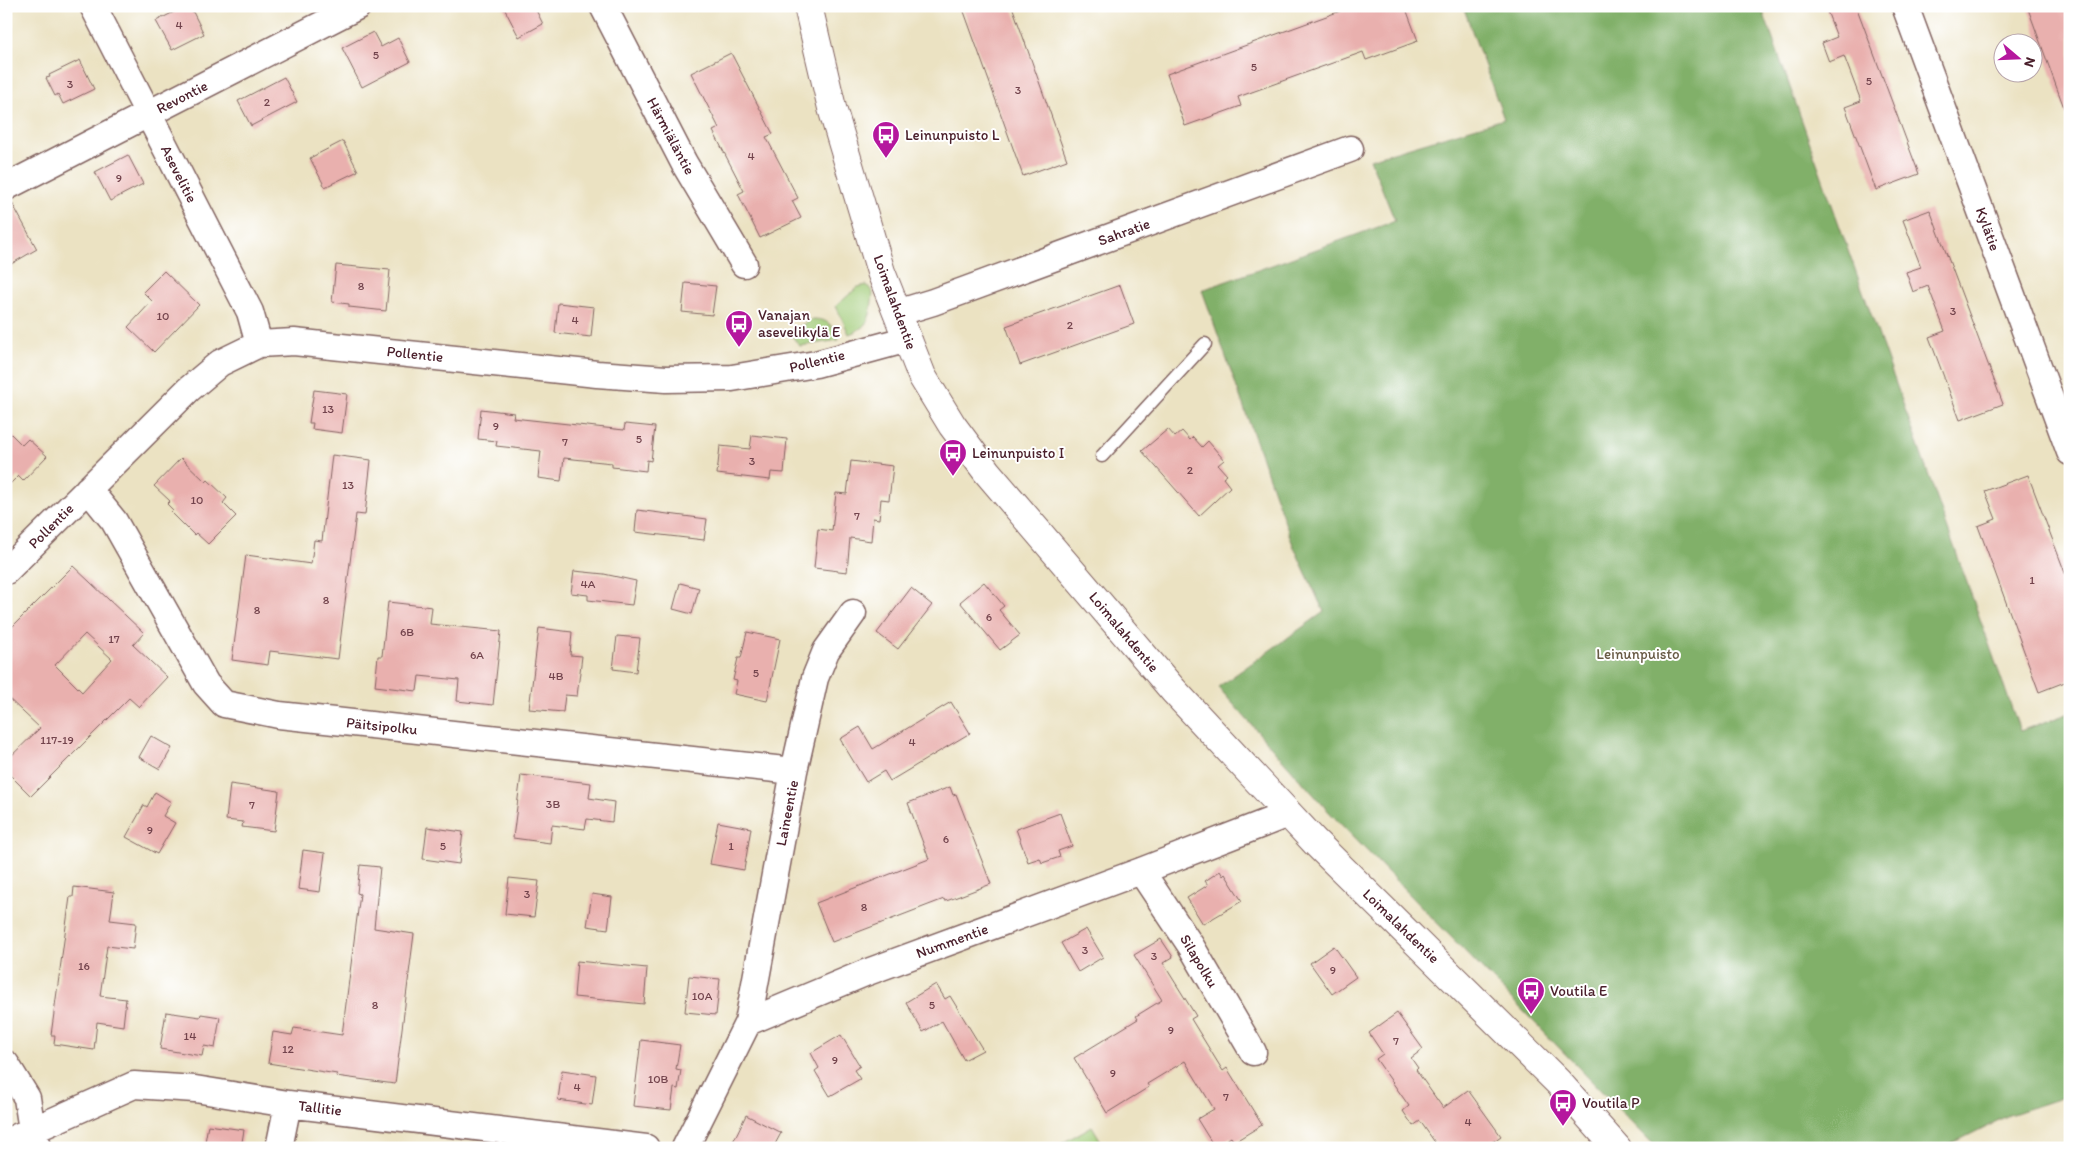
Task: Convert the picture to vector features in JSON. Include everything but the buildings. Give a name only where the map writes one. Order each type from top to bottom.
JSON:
[{"type":"street","name":"Asevelitie","points":[[93,6],[250,312],[259,344]]},
{"type":"street","name":"Revontie","points":[[6,187],[358,6]]},
{"type":"street","name":"Härmiäläntie","points":[[603,6],[684,163],[744,264]]},
{"type":"street","name":"Loimalahdentie","points":[[808,6],[832,108],[881,272],[922,376],[952,425],[987,472],[1174,691],[1288,814],[1558,1082],[1617,1148]]},
{"type":"street","name":"Kylätie","points":[[1905,6],[2070,452]]},
{"type":"street","name":"Sahratie","points":[[898,313],[934,302],[1350,149]]},
{"type":"street","name":"Pollentie","points":[[6,571],[188,390],[220,363],[259,344],[294,342],[597,374],[666,379],[732,378],[816,364],[853,352],[908,339]]},
{"type":"street","name":"Päitsipolku","points":[[88,489],[114,521],[206,684],[224,704],[279,715],[794,772]]},
{"type":"street","name":"Laineentie","points":[[748,1022],[794,772],[816,678],[826,651],[853,613]]},
{"type":"street","name":"Nummentie","points":[[748,1022],[865,973],[1141,871],[1288,814]]},
{"type":"street","name":"Silapolku","points":[[1141,871],[1191,946],[1253,1052]]},
{"type":"street","points":[[685,1148],[748,1022]]},
{"type":"street","points":[[6,1064],[27,1098],[36,1139]]},
{"type":"street","name":"Tallitie","points":[[6,1142],[36,1139],[134,1085],[195,1090],[288,1104],[646,1148]]},
{"type":"street","points":[[279,1148],[288,1104]]},
{"type":"lane","points":[[1102,456],[1205,344]]},
{"type":"green space","name":"Leinunpuisto","points":[[1463,6],[1761,6],[2020,731],[2070,713],[2070,1095],[2009,1115],[1943,1148],[1657,1148],[1330,813],[1218,687],[1324,612],[1293,545],[1202,290],[1395,221],[1370,159],[1504,119]]},
{"type":"green space","points":[[867,285],[873,293],[869,318],[857,331],[849,334],[836,306],[858,287]]},
{"type":"green space","points":[[812,319],[822,320],[829,324],[839,340],[800,346],[789,333]]},
{"type":"green space","points":[[1092,1126],[1105,1148],[1054,1148]]},
{"type":"place","name":"Leinunpuisto L","points":[[886,159]]},
{"type":"place","name":"Vanajan asevelikylä E","points":[[739,348]]},
{"type":"place","name":"Leinunpuisto I","points":[[953,477]]},
{"type":"place","name":"Voutila E","points":[[1531,1015]]},
{"type":"place","name":"Voutila P","points":[[1563,1127]]}]
